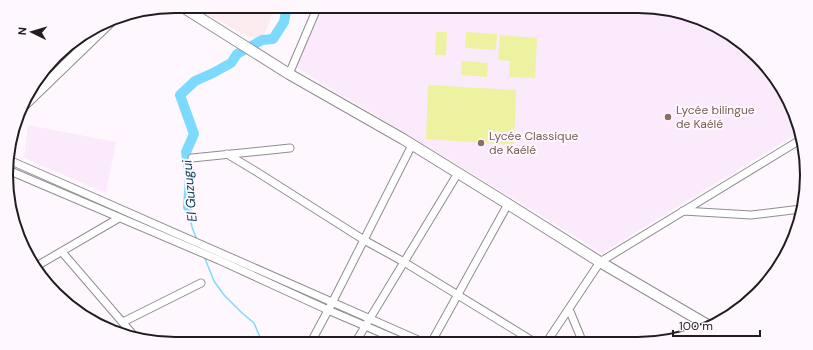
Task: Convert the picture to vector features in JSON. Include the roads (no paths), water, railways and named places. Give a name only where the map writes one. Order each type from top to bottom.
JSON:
[{"type":"main road","points":[[192,13],[289,74],[412,145],[600,262],[704,323]]},
{"type":"main road","points":[[38,89],[77,46],[86,40]]},
{"type":"street","points":[[289,74],[315,13]]},
{"type":"street","points":[[550,337],[600,262],[797,142]]},
{"type":"street","points":[[314,337],[412,145]]},
{"type":"street","points":[[192,158],[290,148]]},
{"type":"street","points":[[227,154],[364,240],[404,262],[526,337]]},
{"type":"street","points":[[13,162],[410,337]]},
{"type":"street","points":[[13,172],[219,260],[391,337]]},
{"type":"street","points":[[359,337],[458,173]]},
{"type":"street","points":[[434,337],[508,204]]},
{"type":"street","points":[[683,211],[751,215],[797,209]]},
{"type":"street","points":[[40,264],[119,218]]},
{"type":"street","points":[[62,252],[129,330]]},
{"type":"street","points":[[123,322],[201,283]]},
{"type":"street","points":[[569,309],[581,337]]},
{"type":"waterway","name":"El Guzugui","points":[[188,207],[190,177],[186,152],[194,134],[180,95],[195,81],[231,63],[237,54],[262,40],[273,39],[284,22],[286,13]]},
{"type":"waterway","name":"El Guzugui","points":[[188,207],[192,227],[197,240]]},
{"type":"waterway","name":"El Guzugui","points":[[204,256],[214,281],[224,295],[254,323],[260,337]]},
{"type":"place","name":"Lycée bilingue de Kaélé","points":[[668,117]]},
{"type":"place","name":"Lycée Classique de Kaélé","points":[[481,143]]}]
